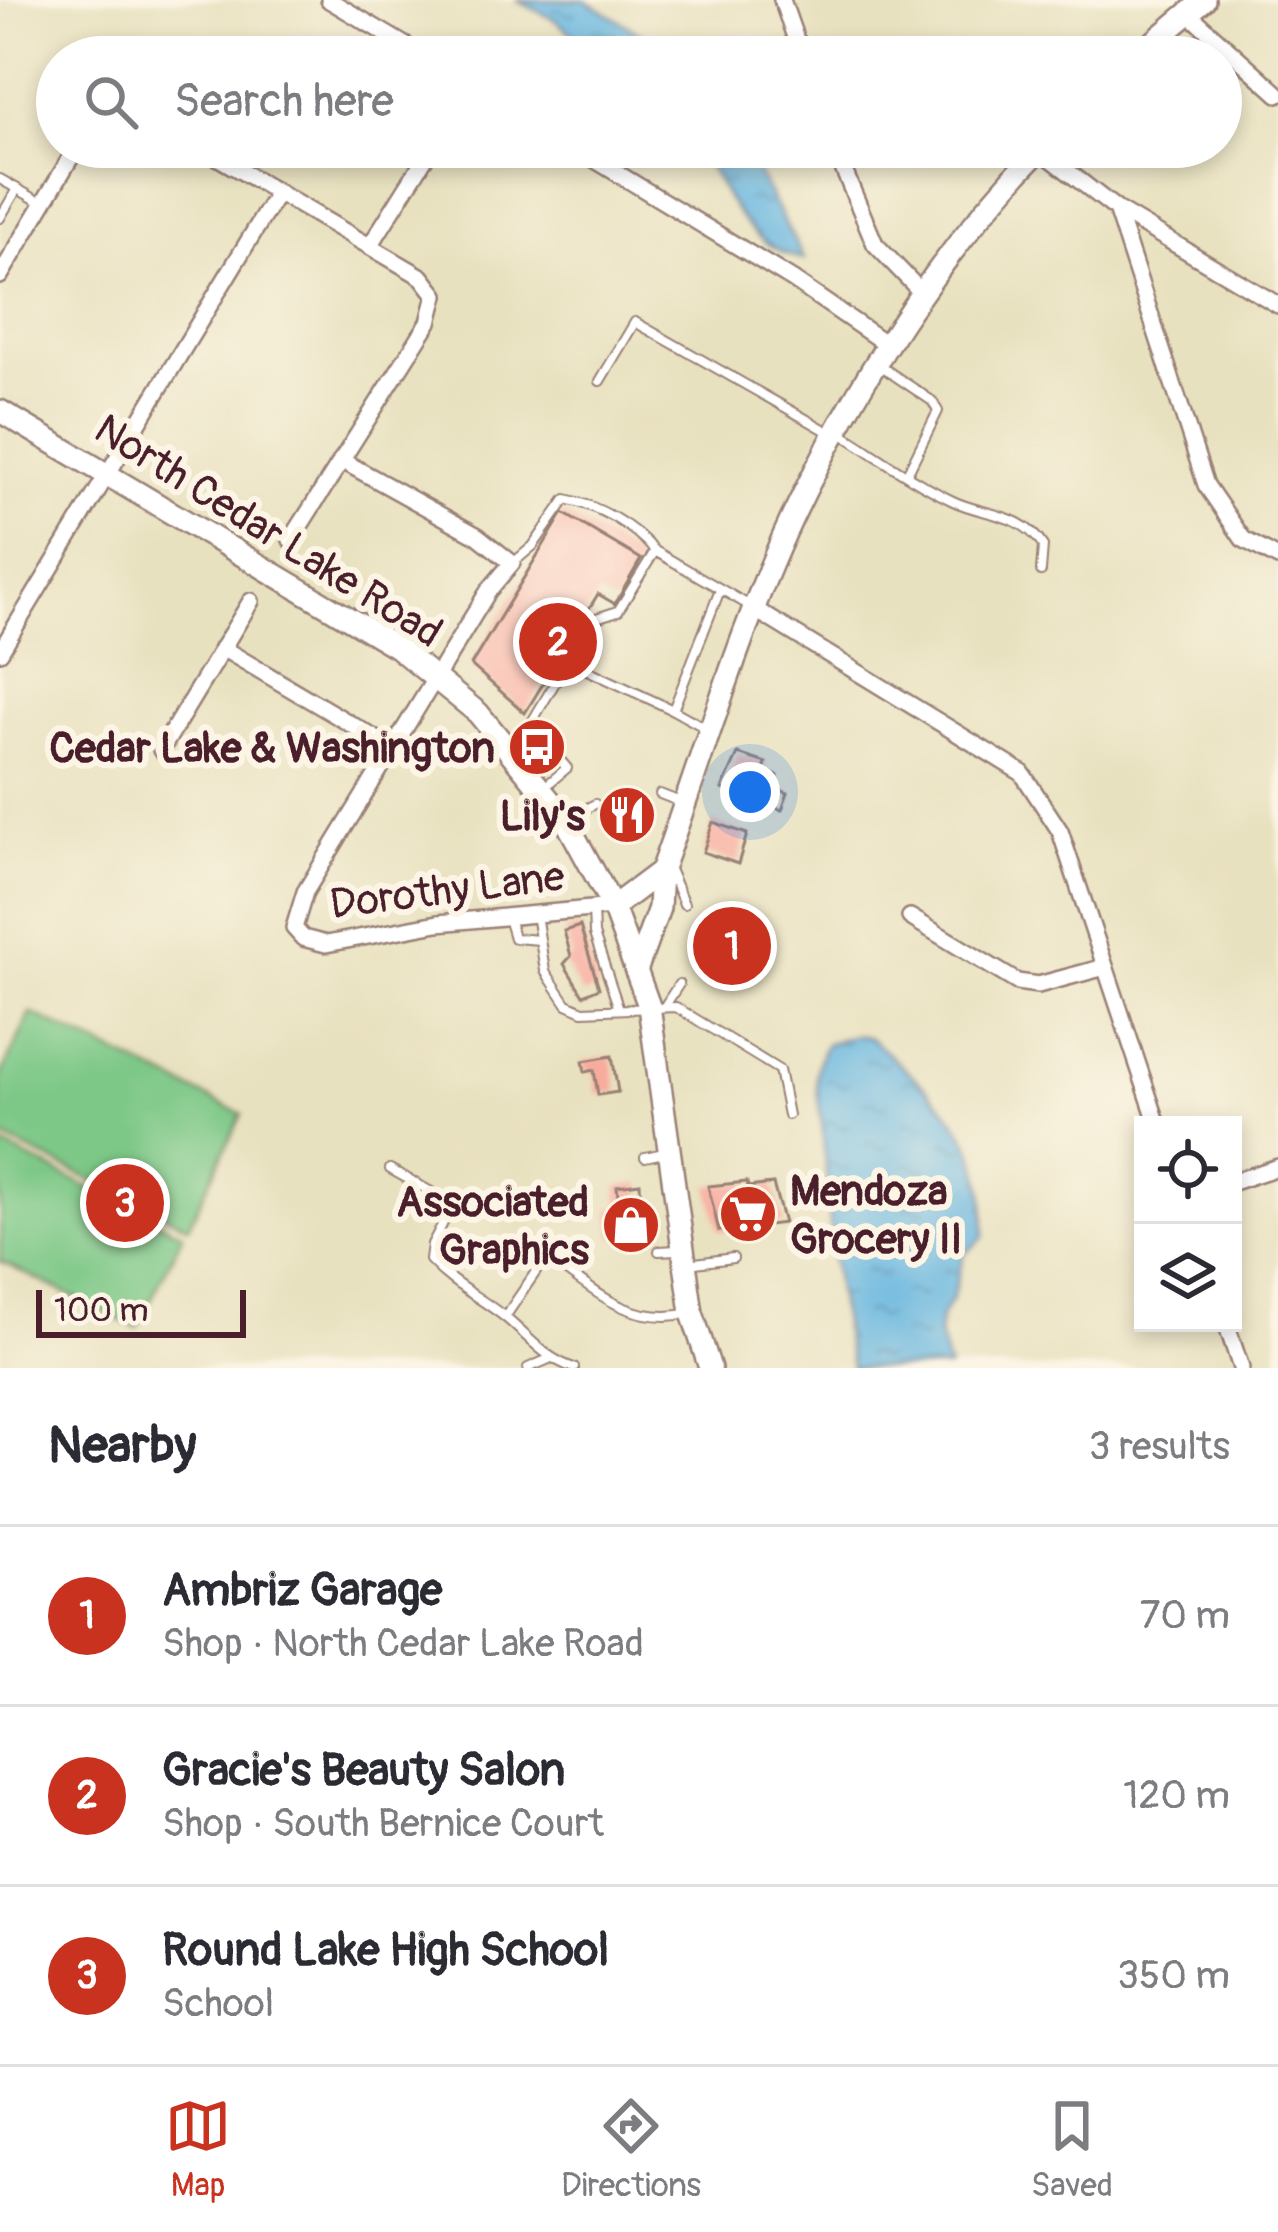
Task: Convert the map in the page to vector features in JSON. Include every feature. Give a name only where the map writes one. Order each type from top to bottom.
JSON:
[{"type":"main road","points":[[1161,36],[1196,6]]},
{"type":"main road","points":[[636,971],[659,908],[663,866],[791,520],[837,434],[923,294],[970,226],[1022,168]]},
{"type":"main road","name":"North Cedar Lake Road","points":[[0,411],[397,647],[478,712],[565,819],[603,908],[657,1005],[655,1098],[671,1152],[692,1313],[710,1368]]},
{"type":"main road","points":[[603,908],[663,866]]},
{"type":"street","points":[[329,0],[390,36]]},
{"type":"street","points":[[782,0],[795,36]]},
{"type":"street","points":[[1196,6],[1224,36]]},
{"type":"street","points":[[1242,55],[1278,94]]},
{"type":"street","points":[[0,277],[64,168]]},
{"type":"street","points":[[236,168],[422,277],[436,295],[429,322],[290,540]]},
{"type":"street","points":[[370,246],[419,168]]},
{"type":"street","points":[[609,168],[793,280],[884,355]]},
{"type":"street","points":[[843,168],[875,244],[923,294]]},
{"type":"street","points":[[1065,168],[1116,209],[1278,304]]},
{"type":"street","points":[[0,652],[278,192]]},
{"type":"street","points":[[1116,209],[1206,484],[1244,539],[1278,558]]},
{"type":"street","points":[[222,648],[393,748],[489,590],[512,563],[478,536],[341,460]]},
{"type":"street","points":[[161,751],[250,601]]},
{"type":"street","points":[[756,610],[1022,773],[1060,831],[1156,1116]]},
{"type":"street","name":"Dorothy Lane","points":[[393,748],[305,892],[294,928],[303,938],[326,944],[438,922],[603,908]]},
{"type":"street","points":[[910,917],[1017,982],[1038,985],[1106,967]]},
{"type":"street","points":[[1242,1179],[1278,1167]]},
{"type":"street","points":[[1229,1332],[1241,1368]]},
{"type":"lane","points":[[0,179],[43,204]]},
{"type":"lane","points":[[0,218],[17,189]]},
{"type":"lane","points":[[600,381],[635,322],[954,502],[993,511],[1031,532],[1042,546],[1041,572]]},
{"type":"lane","points":[[884,355],[938,411],[907,474]]},
{"type":"lane","points":[[512,563],[533,546],[566,499],[591,504],[643,536],[655,551],[756,610]]},
{"type":"lane","points":[[508,749],[530,725],[592,619],[618,611],[655,551]]},
{"type":"lane","points":[[673,710],[720,590]]},
{"type":"lane","points":[[568,661],[711,730]]},
{"type":"lane","points":[[530,725],[567,769],[541,790]]},
{"type":"lane","points":[[660,794],[685,804]]},
{"type":"lane","points":[[565,819],[595,803]]},
{"type":"lane","points":[[663,866],[684,904]]},
{"type":"lane","points":[[603,908],[594,934],[619,1010]]},
{"type":"lane","points":[[536,914],[553,989],[566,1004],[584,1011],[657,1005],[779,1070],[788,1114]]},
{"type":"lane","points":[[508,916],[514,938],[540,940]]},
{"type":"lane","points":[[657,1005],[679,984]]},
{"type":"lane","points":[[646,1157],[671,1152]]},
{"type":"lane","points":[[390,1168],[452,1204],[432,1244],[430,1260],[448,1280],[505,1317],[549,1360],[574,1368]]},
{"type":"lane","points":[[659,1251],[733,1258]]},
{"type":"lane","points":[[505,1317],[545,1257],[628,1311],[657,1321],[692,1313]]},
{"type":"lane","points":[[528,1368],[549,1360]]},
{"type":"green space","points":[[31,1013],[242,1114],[188,1226],[0,1136],[0,1077]]},
{"type":"green space","points":[[0,1144],[183,1234],[137,1328],[0,1261]]},
{"type":"water","points":[[517,0],[585,0],[645,36],[575,36]]},
{"type":"water","points":[[710,168],[755,168],[804,259],[768,244],[728,200]]},
{"type":"water","points":[[855,1035],[870,1038],[939,1101],[970,1146],[979,1172],[984,1237],[964,1254],[938,1331],[949,1368],[852,1368],[835,1280],[817,1077],[826,1044]]},
{"type":"building","points":[[563,513],[641,559],[615,604],[598,594],[525,713],[471,665]]},
{"type":"building","points":[[738,754],[766,763],[764,771],[778,776],[774,788],[788,793],[782,810],[722,789]]},
{"type":"building","name":"Lily's","points":[[615,800],[644,810],[637,827],[614,819]]},
{"type":"building","points":[[713,822],[747,834],[738,864],[703,852]]},
{"type":"building","points":[[742,921],[753,955],[719,965],[714,933]]},
{"type":"building","points":[[580,926],[599,988],[583,995],[564,964],[571,956],[564,931]]},
{"type":"building","points":[[612,1056],[618,1092],[598,1095],[594,1070],[585,1072],[583,1061]]},
{"type":"building","name":"Mendoza Grocery II","points":[[747,1182],[748,1187],[773,1184],[784,1223],[719,1231],[708,1186]]},
{"type":"building","points":[[640,1183],[643,1234],[613,1238],[609,1209],[619,1207],[617,1186]]},
{"type":"place","name":"Gracie's Beauty Salon","points":[[558,642]]},
{"type":"place","name":"Cedar Lake & Washington","points":[[537,747]]},
{"type":"place","name":"Lily's","points":[[627,815]]},
{"type":"place","name":"Ambriz Garage","points":[[732,946]]},
{"type":"place","name":"Round Lake High School","points":[[125,1203]]},
{"type":"place","name":"Mendoza Grocery II","points":[[748,1214]]},
{"type":"place","name":"Associated Graphics","points":[[631,1225]]}]
